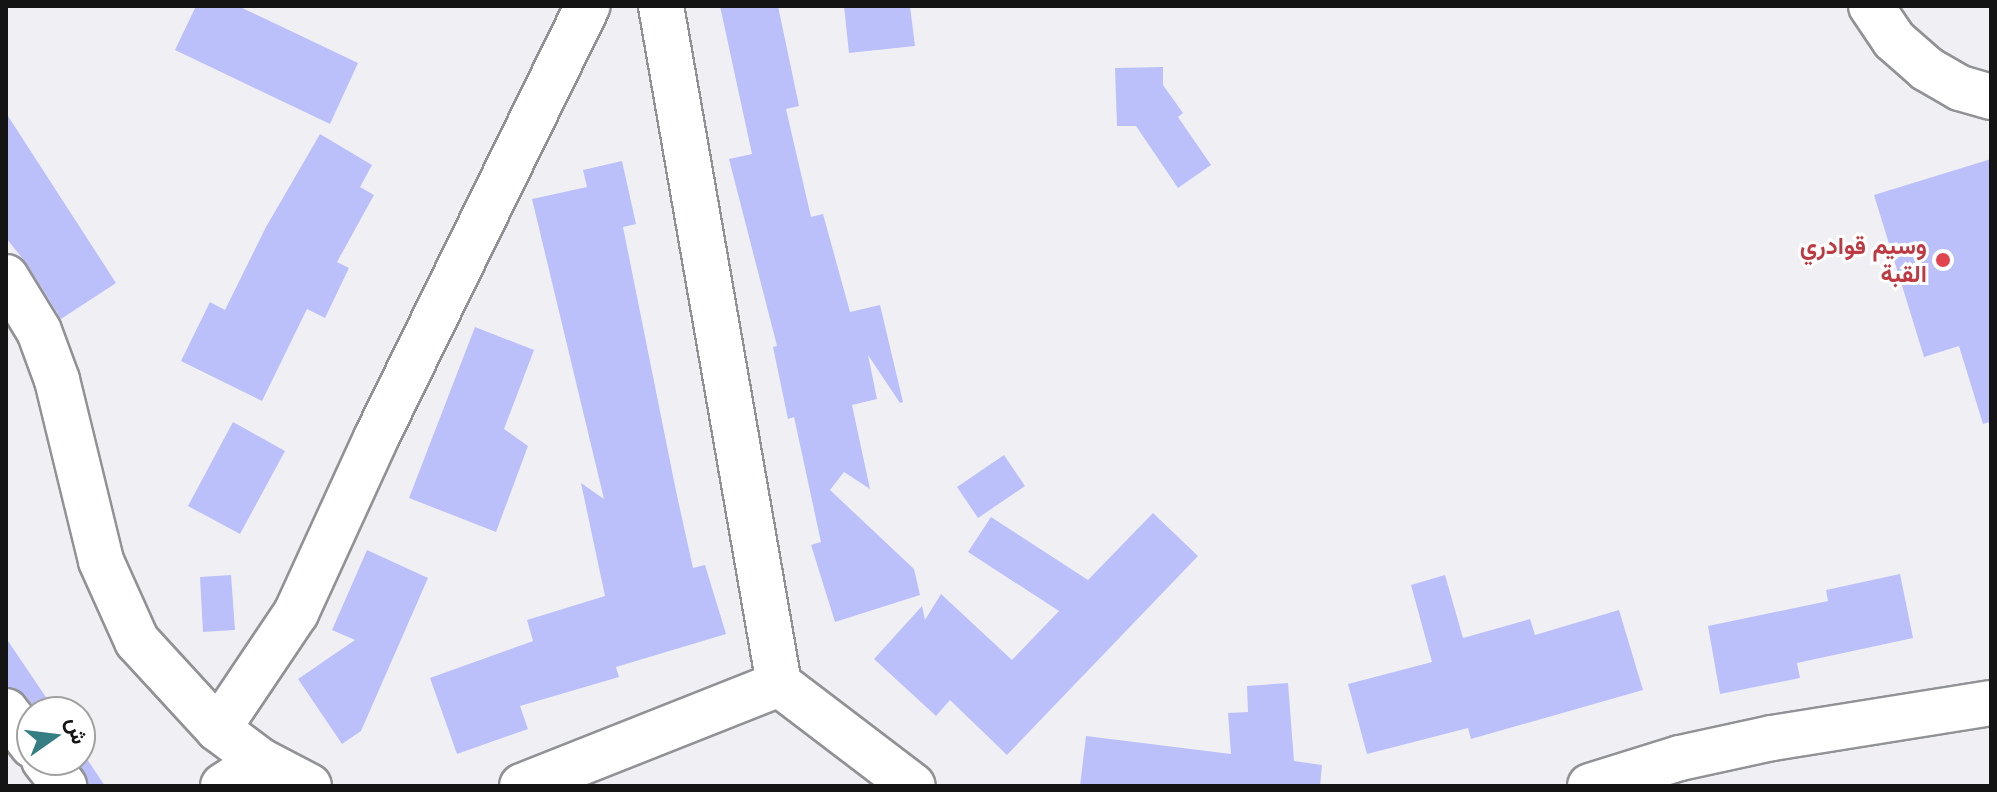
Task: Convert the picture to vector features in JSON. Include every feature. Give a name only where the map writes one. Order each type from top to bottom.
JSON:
[{"type":"street","points":[[218,729],[296,613],[376,438],[588,6]]},
{"type":"street","points":[[661,6],[779,684],[913,786]]},
{"type":"street","points":[[1871,6],[1894,40],[1927,69],[1960,88],[1991,97]]},
{"type":"street","points":[[6,277],[39,331],[57,380],[101,561],[137,641],[218,729],[261,761],[309,786]]},
{"type":"street","points":[[522,786],[779,684]]},
{"type":"street","points":[[1590,786],[1680,758],[1772,738],[1991,703]]},
{"type":"street","points":[[223,786],[261,761]]},
{"type":"building","points":[[196,6],[238,6],[358,63],[330,124],[175,50]]},
{"type":"building","points":[[720,6],[778,6],[799,106],[786,109],[811,217],[823,214],[850,312],[880,305],[903,402],[900,403],[868,355],[877,399],[852,405],[870,489],[844,472],[830,490],[914,569],[920,595],[835,622],[811,545],[821,542],[794,417],[788,419],[773,347],[777,346],[729,159],[752,154]]},
{"type":"building","points":[[844,6],[910,6],[915,46],[849,53]]},
{"type":"building","points":[[1163,67],[1163,85],[1183,113],[1178,117],[1211,165],[1178,188],[1136,126],[1117,126],[1115,68]]},
{"type":"building","points":[[6,113],[116,283],[61,319],[27,264],[6,238]]},
{"type":"building","points":[[320,134],[372,165],[360,187],[374,195],[337,262],[349,268],[325,318],[307,309],[262,401],[181,361],[210,302],[225,310],[266,227]]},
{"type":"building","name":"وسيم قوادري القبة","points":[[1991,159],[1990,422],[1983,424],[1959,346],[1924,357],[1874,195]]},
{"type":"building","points":[[622,161],[636,224],[623,227],[676,491],[693,568],[705,565],[726,634],[616,667],[619,677],[520,706],[528,729],[457,754],[430,678],[533,641],[527,620],[605,596],[581,483],[604,499],[532,199],[587,187],[583,170]]},
{"type":"building","points":[[475,327],[534,350],[504,429],[528,446],[496,532],[409,498]]},
{"type":"building","points":[[233,422],[285,451],[240,534],[188,506]]},
{"type":"building","points":[[1004,455],[1025,486],[978,518],[957,487]]},
{"type":"building","points":[[1153,513],[1198,556],[1007,755],[950,700],[936,716],[874,659],[922,606],[925,620],[941,594],[1012,660],[1059,611],[968,552],[991,517],[1088,580]]},
{"type":"building","points":[[367,550],[428,578],[361,731],[342,744],[298,679],[355,640],[332,630]]},
{"type":"building","points":[[1900,574],[1913,638],[1797,663],[1800,678],[1720,694],[1708,626],[1828,601],[1826,590]]},
{"type":"building","points":[[231,575],[235,630],[203,632],[200,577]]},
{"type":"building","points":[[1445,575],[1463,638],[1530,619],[1535,635],[1619,610],[1643,690],[1471,739],[1468,728],[1367,754],[1348,684],[1432,662],[1411,585]]},
{"type":"building","points":[[6,638],[45,696],[26,696],[6,687]]},
{"type":"building","points":[[1288,683],[1294,761],[1322,765],[1320,786],[1080,786],[1086,736],[1231,754],[1228,713],[1248,712],[1247,686]]},
{"type":"building","points":[[96,772],[105,786],[88,786],[83,776],[96,776]]},
{"type":"place","name":"وسيم قوادري القبة","points":[[1943,260]]}]
